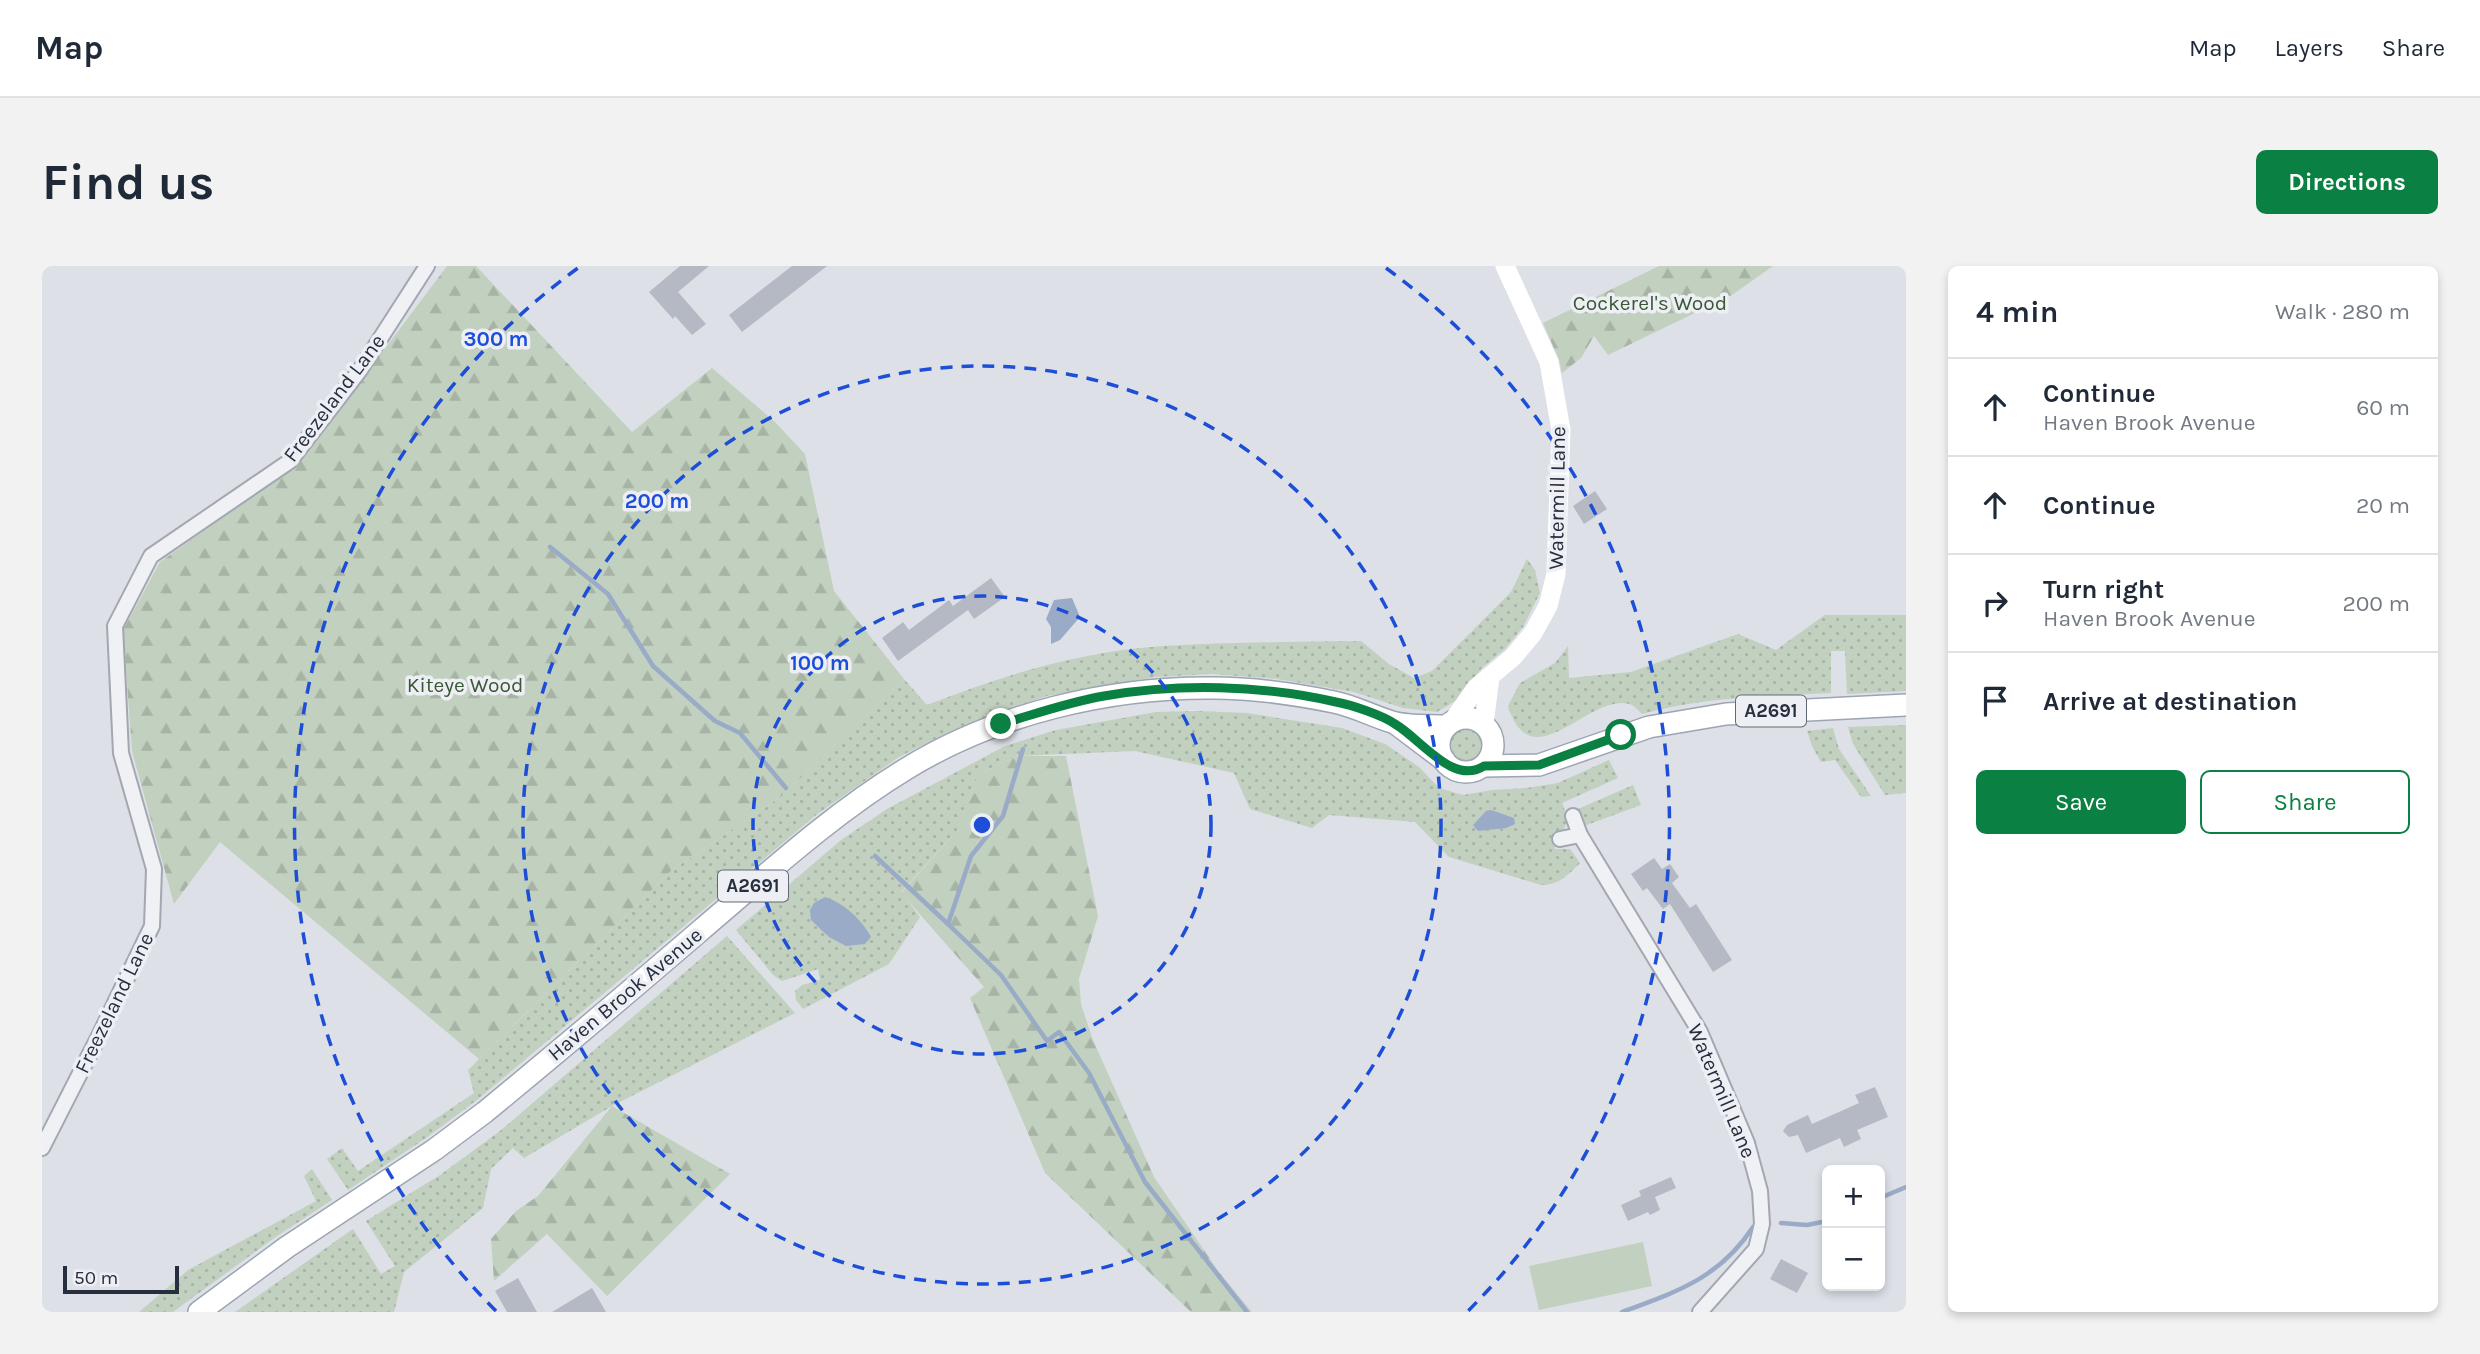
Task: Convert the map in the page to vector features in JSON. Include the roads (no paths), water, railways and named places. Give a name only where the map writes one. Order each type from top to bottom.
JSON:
[{"type":"main road","name":"Haven Brook Avenue","points":[[199,1312],[287,1247],[433,1150],[485,1112],[825,825],[906,768],[953,745],[1001,724],[1103,696],[1157,690],[1214,688],[1277,692],[1338,702],[1395,723],[1444,760]]},
{"type":"main road","name":"A2691","points":[[1484,766],[1539,765],[1649,727],[1726,714],[1906,705]]},
{"type":"main road","points":[[1488,731],[1493,753],[1484,766],[1462,772],[1444,760],[1440,740],[1450,723],[1469,718],[1539,765]]},
{"type":"main road","name":"Haven Brook Avenue","points":[[1395,723],[1450,723]]},
{"type":"street","name":"Freezeland Lane","points":[[42,1148],[152,926],[154,869],[121,753],[115,626],[150,556],[290,461],[360,370],[427,266]]},
{"type":"street","name":"Watermill Lane","points":[[1450,723],[1476,688],[1513,657],[1533,632],[1548,606],[1556,574],[1561,430],[1549,362],[1505,266]]},
{"type":"street","points":[[1488,731],[1490,677]]},
{"type":"street","name":"Watermill Lane","points":[[1573,816],[1580,835],[1700,1032],[1747,1143],[1760,1191],[1762,1224],[1756,1249],[1700,1312]]},
{"type":"street","points":[[1560,839],[1580,835]]},
{"type":"water","points":[[1072,598],[1080,617],[1060,640],[1051,644],[1051,627],[1046,619],[1054,600]]},
{"type":"water","points":[[1491,810],[1514,818],[1515,824],[1506,828],[1478,831],[1473,825],[1486,811]]},
{"type":"water","points":[[825,897],[846,908],[863,924],[871,937],[865,944],[846,946],[829,937],[811,920],[810,910],[814,903]]},
{"type":"waterway","points":[[550,547],[608,594],[653,666],[715,721],[740,733],[786,788]]},
{"type":"waterway","points":[[1023,749],[1003,816],[971,856],[948,924],[1001,975],[1047,1041],[1059,1032],[1089,1073],[1145,1182],[1247,1312]]},
{"type":"waterway","points":[[875,856],[948,924]]},
{"type":"waterway","points":[[1885,1196],[1906,1187]]},
{"type":"waterway","points":[[1781,1223],[1807,1225],[1822,1222]]},
{"type":"waterway","points":[[1622,1312],[1678,1290],[1711,1271],[1726,1259],[1753,1227]]},
{"type":"park label","name":"Cockerel's Wood","points":[[1650,303]]},
{"type":"park label","name":"Kiteye Wood","points":[[465,685]]}]
